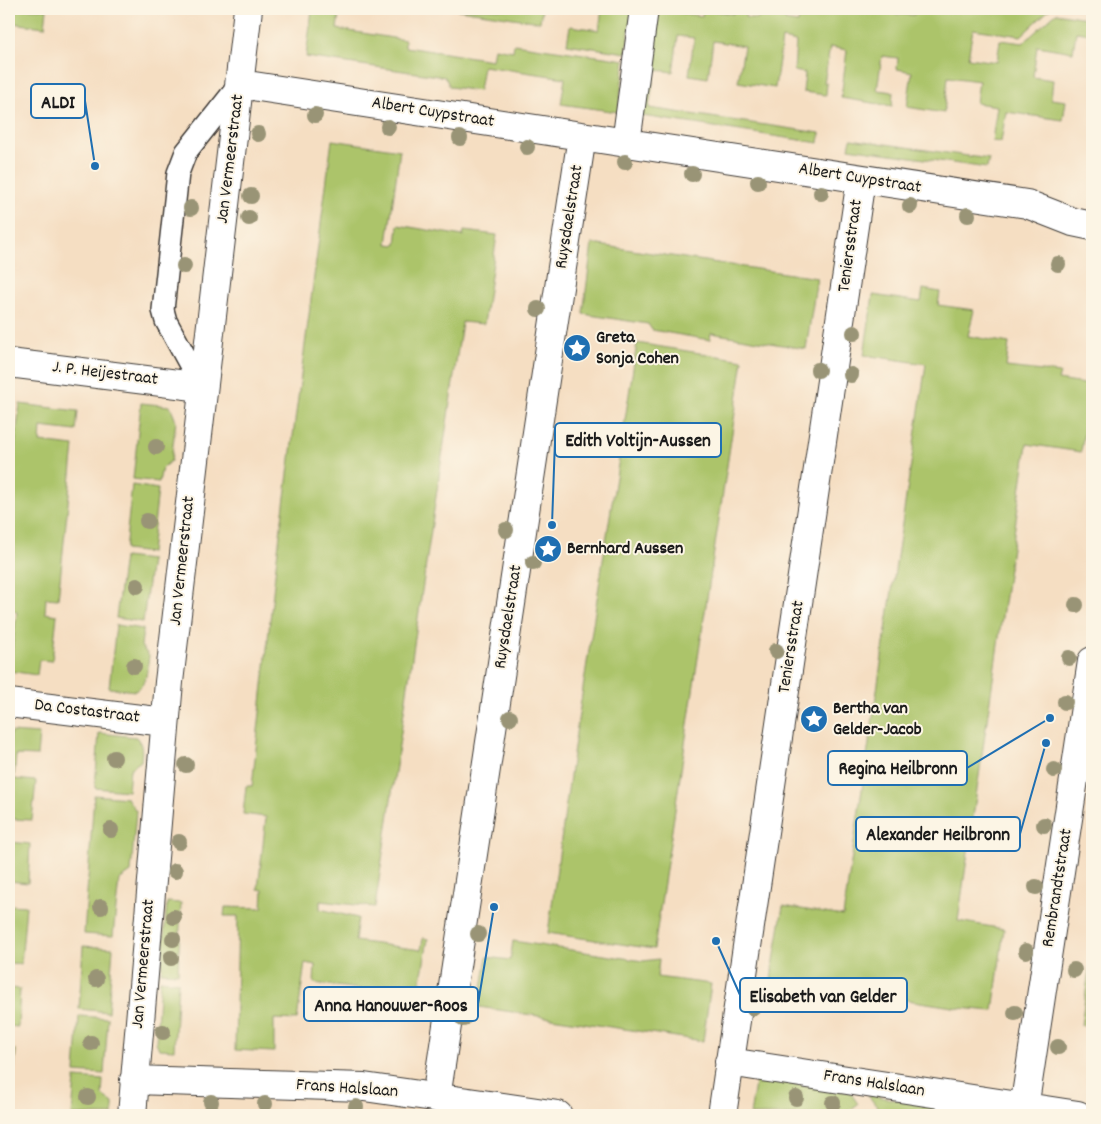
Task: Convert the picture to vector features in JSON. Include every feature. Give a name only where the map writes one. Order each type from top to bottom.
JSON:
[{"type":"street","name":"Jan Vermeerstraat","points":[[132,1115],[165,722],[202,386],[248,9]]},
{"type":"street","points":[[626,143],[644,9]]},
{"type":"street","name":"Albert Cuypstraat","points":[[240,84],[1027,204],[1073,222],[1092,226]]},
{"type":"street","name":"Ruysdaelstraat","points":[[436,1098],[582,136]]},
{"type":"street","name":"Teniersstraat","points":[[722,1115],[861,179]]},
{"type":"street","name":"J. P. Heijestraat","points":[[9,363],[202,386]]},
{"type":"street","name":"Rembrandtstraat","points":[[1024,1111],[1092,661]]},
{"type":"street","name":"Da Costastraat","points":[[9,703],[165,722]]},
{"type":"street","name":"Frans Halslaan","points":[[730,1062],[1024,1111],[1078,1115]]},
{"type":"street","name":"Frans Halslaan","points":[[134,1080],[364,1087],[558,1115]]},
{"type":"lane","points":[[202,386],[166,321],[162,297],[177,182],[182,161],[186,152],[240,84]]},
{"type":"green space","points":[[12,9],[47,9],[45,27],[11,23]]},
{"type":"green space","points":[[453,9],[542,9],[540,22]]},
{"type":"green space","points":[[602,9],[629,9],[632,12],[626,53],[567,44],[570,26],[599,30]]},
{"type":"green space","points":[[651,9],[667,9],[667,11],[702,16],[703,9],[733,14],[734,9],[746,9],[745,17],[758,19],[760,9],[787,11],[785,21],[798,23],[800,13],[808,14],[810,9],[896,9],[895,14],[914,15],[915,9],[1050,9],[1021,36],[973,29],[968,58],[997,62],[1000,40],[1023,43],[1056,13],[1092,19],[1092,34],[1076,32],[1073,52],[1037,46],[1033,77],[1053,80],[1051,99],[1066,101],[1063,120],[1006,112],[1001,142],[992,141],[997,106],[976,103],[979,81],[948,77],[944,113],[907,107],[912,72],[897,69],[898,58],[882,56],[877,90],[893,92],[892,106],[841,98],[847,50],[830,47],[824,83],[827,83],[826,95],[803,92],[805,73],[794,71],[796,42],[782,39],[775,88],[738,82],[744,46],[713,41],[708,78],[689,75],[694,38],[678,36],[673,72],[655,70],[649,108],[820,133],[819,143],[636,115]]},
{"type":"green space","points":[[312,10],[339,14],[337,29],[405,40],[405,47],[492,60],[494,48],[513,51],[514,44],[625,60],[618,112],[561,104],[565,78],[483,66],[479,91],[450,87],[445,77],[306,57]]},
{"type":"green space","points":[[851,139],[989,159],[987,168],[849,148]]},
{"type":"green space","points":[[332,140],[400,150],[387,244],[396,245],[398,225],[463,236],[464,231],[497,235],[484,324],[462,322],[375,907],[320,901],[320,909],[358,918],[355,941],[421,950],[423,938],[428,939],[418,997],[314,983],[315,965],[305,963],[297,1020],[274,1019],[274,1052],[235,1050],[238,916],[224,916],[225,907],[262,908],[263,890],[258,889],[266,817],[243,814],[246,786],[252,786],[276,565]]},
{"type":"green space","points":[[592,244],[817,278],[806,349],[711,333],[710,340],[652,330],[648,324],[583,314]]},
{"type":"green space","points":[[923,289],[940,292],[938,305],[974,310],[968,336],[1009,343],[1006,367],[1060,373],[1058,380],[1091,385],[1081,452],[1027,444],[958,921],[1004,929],[993,1011],[959,1008],[771,979],[783,906],[843,916],[926,364],[864,355],[873,295],[921,302]]},
{"type":"green space","points":[[637,343],[743,360],[654,949],[548,933],[576,733]]},
{"type":"green space","points":[[14,403],[9,446],[9,405]]},
{"type":"green space","points":[[141,403],[170,406],[176,421],[171,461],[162,468],[159,482],[133,479]]},
{"type":"green space","points":[[20,404],[78,411],[76,431],[41,427],[40,442],[74,446],[58,599],[46,598],[45,613],[57,615],[52,661],[39,660],[37,675],[9,671],[17,612],[9,610],[9,470],[12,470]]},
{"type":"green space","points":[[132,485],[158,489],[151,553],[125,550]]},
{"type":"green space","points":[[124,557],[151,560],[143,622],[116,618]]},
{"type":"green space","points":[[116,625],[143,629],[141,646],[149,656],[148,666],[145,680],[135,691],[109,688]]},
{"type":"green space","points":[[11,732],[39,734],[37,756],[16,755],[14,779],[36,781],[32,820],[12,819],[10,842],[30,844],[28,883],[9,881],[9,748]]},
{"type":"green space","points":[[99,733],[136,737],[140,742],[142,751],[141,761],[130,769],[128,791],[95,788]]},
{"type":"green space","points":[[94,795],[127,798],[136,811],[131,872],[119,880],[113,936],[84,934]]},
{"type":"green space","points":[[167,902],[181,903],[178,973],[161,972]]},
{"type":"green space","points":[[9,905],[26,906],[21,964],[9,963]]},
{"type":"green space","points":[[513,941],[643,961],[659,959],[657,977],[711,984],[703,1041],[479,1007],[487,957],[510,960]]},
{"type":"green space","points":[[83,946],[113,948],[108,1012],[79,1009]]},
{"type":"green space","points":[[1092,950],[1092,1026],[1081,1025]]},
{"type":"green space","points":[[160,980],[178,982],[174,1050],[159,1049],[156,1042]]},
{"type":"green space","points":[[9,988],[20,989],[18,1027],[9,1026]]},
{"type":"green space","points":[[79,1016],[108,1018],[104,1074],[75,1072]]},
{"type":"green space","points":[[9,1050],[16,1050],[13,1089],[9,1089]]},
{"type":"green space","points":[[75,1078],[103,1080],[102,1095],[113,1103],[113,1115],[72,1115]]},
{"type":"green space","points":[[756,1078],[850,1092],[858,1104],[843,1115],[750,1115]]},
{"type":"green space","points":[[868,1095],[989,1115],[883,1115]]},
{"type":"place","name":"ALDI","points":[[95,166]]},
{"type":"place","name":"Greta Sonja Cohen","points":[[577,348]]},
{"type":"place","name":"Edith Voltijn-Aussen","points":[[552,525]]},
{"type":"place","name":"Bernhard Aussen","points":[[548,549]]},
{"type":"place","name":"Regina Heilbronn","points":[[1050,718]]},
{"type":"place","name":"Bertha van Gelder-Jacob","points":[[814,719]]},
{"type":"place","name":"Alexander Heilbronn","points":[[1046,743]]},
{"type":"place","name":"Anna Hanouwer-Roos","points":[[494,907]]},
{"type":"place","name":"Elisabeth van Gelder","points":[[716,941]]}]
